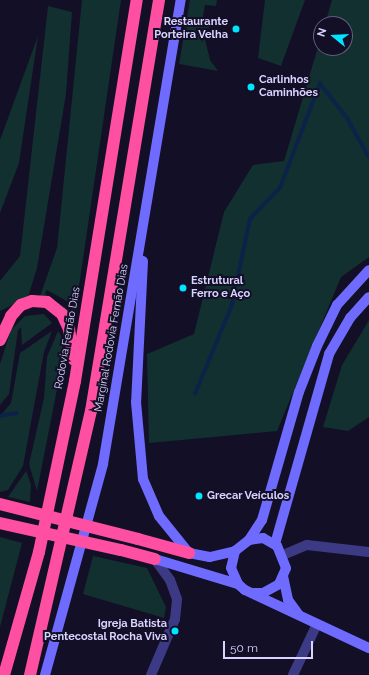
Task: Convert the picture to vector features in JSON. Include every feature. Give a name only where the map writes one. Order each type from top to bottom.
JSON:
[{"type":"highway","name":"Rodovia Fernão Dias","points":[[4,675],[39,552],[75,381],[137,0]]},
{"type":"highway","points":[[30,675],[91,411],[159,0]]},
{"type":"highway","points":[[0,340],[11,316],[21,305],[32,301],[47,302],[62,314],[69,329],[75,381]]},
{"type":"highway","points":[[0,504],[189,553]]},
{"type":"highway","points":[[0,523],[155,559]]},
{"type":"main road","name":"Marginal Rodovia Fernão Dias","points":[[45,675],[103,464],[181,0]]},
{"type":"main road","points":[[146,211],[136,402],[143,479],[159,516],[189,553],[210,557],[235,551],[249,540],[262,520],[299,392],[317,346],[337,305],[369,270]]},
{"type":"main road","points":[[275,544],[329,354],[350,318],[369,297]]},
{"type":"main road","points":[[249,540],[263,538],[275,544],[283,555],[283,576],[288,600],[299,615]]},
{"type":"main road","points":[[235,551],[231,568],[238,584]]},
{"type":"main road","points":[[155,559],[238,584],[317,624],[369,648]]},
{"type":"main road","points":[[254,593],[271,590],[283,576]]},
{"type":"street","points":[[283,555],[306,545],[369,552]]},
{"type":"street","points":[[151,675],[175,620],[177,599],[170,580],[155,559]]},
{"type":"street","points":[[293,675],[317,624]]},
{"type":"green space","points":[[82,0],[121,0],[78,293],[70,303],[47,290],[45,294],[70,311],[77,299],[73,326],[40,296],[57,248]]},
{"type":"green space","points":[[190,0],[217,0],[216,6],[205,5],[202,22],[212,23],[204,35],[210,60],[218,71],[179,64]]},
{"type":"green space","points":[[265,0],[305,0],[281,66],[258,58]]},
{"type":"green space","points":[[332,0],[369,0],[369,257],[341,277],[277,431],[149,443],[147,354],[194,334],[224,212],[253,165],[284,161],[315,56],[353,56],[353,16],[327,16]]},
{"type":"green space","points":[[48,6],[72,12],[66,94],[37,268],[28,297],[0,311],[0,281],[20,256]]},
{"type":"green space","points":[[38,36],[19,163],[0,213],[0,140]]},
{"type":"green space","points":[[44,314],[52,323],[22,345],[21,327],[18,330],[9,394],[0,405],[0,364],[11,330],[25,316]]},
{"type":"green space","points":[[369,320],[369,417],[348,431],[323,427],[342,365]]},
{"type":"green space","points":[[52,331],[44,352],[23,466],[8,490],[0,492],[0,416],[11,403],[20,353]]},
{"type":"green space","points":[[58,331],[63,339],[60,374],[37,491],[29,464],[44,398],[47,357]]},
{"type":"green space","points":[[26,471],[31,484],[30,502],[8,497]]},
{"type":"green space","points":[[0,537],[22,543],[0,627]]},
{"type":"green space","points":[[93,556],[147,568],[166,607],[164,618],[83,594]]},
{"type":"waterway","points":[[195,394],[232,305],[250,219],[280,188],[320,83],[348,119],[369,157]]},
{"type":"waterway","points":[[0,416],[17,413]]},
{"type":"place","name":"Restaurante Porteira Velha","points":[[236,29]]},
{"type":"place","name":"Carlinhos Caminhões","points":[[251,87]]},
{"type":"place","name":"Estrutural Ferro e Aço","points":[[183,288]]},
{"type":"place","name":"Grecar Veículos","points":[[199,496]]},
{"type":"place","name":"Igreja Batista Pentecostal Rocha Viva","points":[[175,631]]}]
